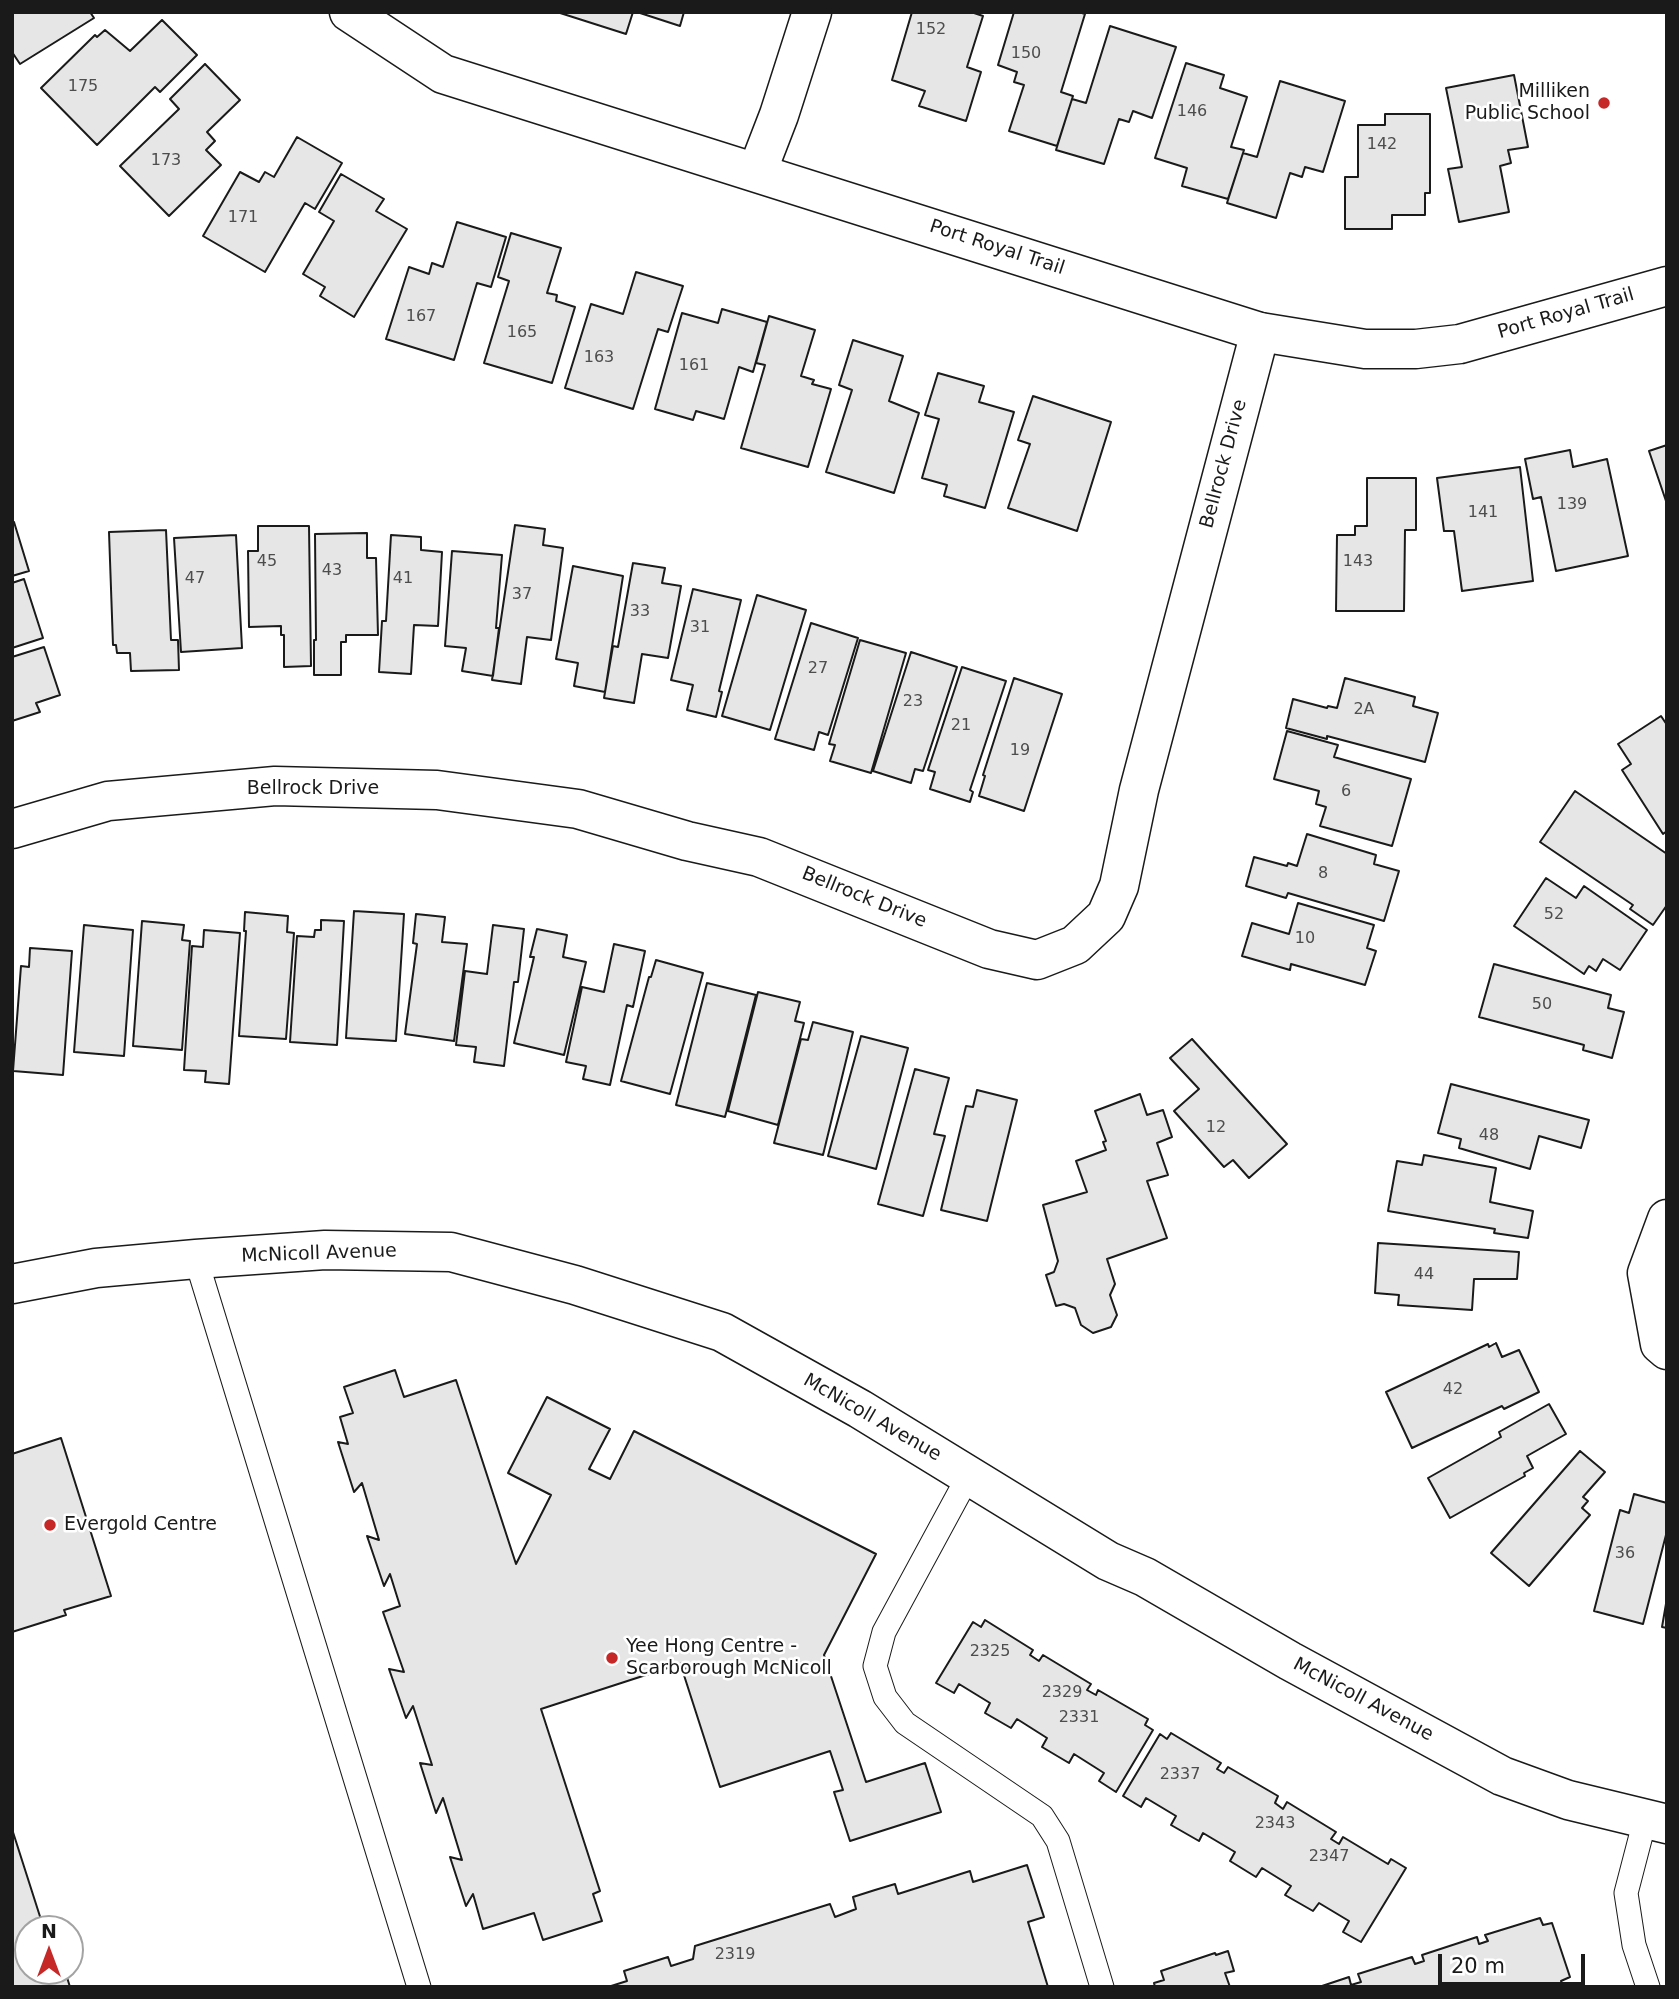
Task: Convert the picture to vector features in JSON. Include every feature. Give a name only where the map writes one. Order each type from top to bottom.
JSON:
[{"type":"street","name":"Port Royal Trail","points":[[349,12],[443,74],[1260,332],[1365,349],[1416,349],[1460,344],[1667,286]]},
{"type":"street","points":[[757,172],[779,115],[812,12]]},
{"type":"street","name":"Bellrock Drive","points":[[12,829],[108,801],[149,797],[275,786],[437,790],[578,809],[687,841],[759,857],[989,949],[1037,960],[1075,945],[1106,916],[1119,886],[1139,790],[1260,332]]},
{"type":"street","points":[[1667,1219],[1647,1273],[1660,1344],[1667,1350]]},
{"type":"street","name":"McNicoll Avenue","points":[[12,1284],[96,1268],[196,1259],[325,1250],[451,1252],[575,1285],[722,1332],[860,1409],[1108,1561],[1145,1577],[1290,1661],[1502,1776],[1568,1800],[1656,1822]]},
{"type":"lane","points":[[196,1259],[419,1987]]},
{"type":"lane","points":[[968,1475],[884,1632],[875,1666],[886,1697],[905,1723],[1042,1816],[1058,1841],[1101,1987]]},
{"type":"lane","points":[[1648,1987],[1634,1945],[1626,1893],[1656,1822]]},
{"type":"building","points":[[12,12],[90,12],[94,18],[20,64],[12,52]]},
{"type":"building","points":[[557,12],[633,12],[626,34]]},
{"type":"building","points":[[637,12],[684,12],[680,26]]},
{"type":"building","points":[[912,12],[971,12],[983,16],[967,67],[981,72],[966,121],[919,106],[925,91],[892,80]]},
{"type":"building","points":[[1014,12],[1085,14],[1061,92],[1073,96],[1057,146],[1009,131],[1024,85],[1014,82],[1017,72],[998,65]]},
{"type":"building","points":[[162,20],[197,55],[160,92],[155,87],[97,145],[41,88],[95,35],[97,37],[105,30],[130,51]]},
{"type":"building","points":[[1110,26],[1176,47],[1152,118],[1133,111],[1129,122],[1119,119],[1104,164],[1056,150],[1072,99],[1086,103]]},
{"type":"building","points":[[1186,63],[1224,75],[1220,88],[1247,97],[1231,147],[1244,150],[1228,199],[1182,186],[1187,168],[1155,158]]},
{"type":"building","points":[[205,64],[240,100],[207,132],[215,141],[206,150],[221,165],[169,216],[120,166],[179,109],[170,99]]},
{"type":"building","points":[[1514,75],[1528,147],[1508,150],[1511,163],[1500,166],[1509,212],[1459,222],[1448,169],[1462,167],[1446,88]]},
{"type":"building","points":[[1280,81],[1345,101],[1323,172],[1305,167],[1302,177],[1290,173],[1276,218],[1227,203],[1243,153],[1257,157]]},
{"type":"building","points":[[1385,114],[1430,114],[1430,193],[1425,193],[1425,215],[1392,215],[1392,229],[1345,229],[1345,177],[1358,177],[1358,125],[1385,125]]},
{"type":"building","points":[[297,137],[342,163],[315,209],[305,203],[265,272],[203,236],[240,172],[259,182],[265,172],[274,177]]},
{"type":"building","points":[[341,174],[384,199],[376,211],[407,229],[354,317],[320,296],[325,287],[303,274],[334,221],[319,212]]},
{"type":"building","points":[[457,222],[506,237],[491,287],[477,283],[454,360],[386,339],[409,267],[429,274],[432,263],[443,267]]},
{"type":"building","points":[[511,233],[561,248],[547,293],[557,295],[556,301],[575,307],[552,383],[484,363],[509,281],[498,277]]},
{"type":"building","points":[[636,272],[683,286],[668,332],[658,329],[633,409],[565,388],[591,304],[623,314]]},
{"type":"building","points":[[722,309],[767,322],[753,372],[739,367],[724,419],[696,411],[693,420],[655,409],[682,313],[718,323]]},
{"type":"building","points":[[769,316],[815,330],[801,376],[814,380],[812,384],[831,389],[808,467],[741,448],[765,365],[756,363]]},
{"type":"building","points":[[853,340],[903,356],[889,401],[919,413],[894,493],[826,472],[852,390],[839,385]]},
{"type":"building","points":[[938,373],[984,386],[979,402],[1014,412],[985,508],[944,496],[947,485],[922,478],[939,419],[925,415]]},
{"type":"building","points":[[1033,396],[1111,422],[1077,531],[1008,508],[1030,444],[1018,440]]},
{"type":"building","points":[[1667,445],[1667,504],[1649,451]]},
{"type":"building","points":[[1570,450],[1573,467],[1607,459],[1628,556],[1556,571],[1541,497],[1533,499],[1525,459]]},
{"type":"building","points":[[1520,467],[1533,581],[1462,591],[1454,531],[1444,531],[1437,478]]},
{"type":"building","points":[[1367,478],[1416,478],[1416,530],[1405,530],[1404,611],[1336,611],[1337,535],[1355,535],[1355,526],[1367,526]]},
{"type":"building","points":[[14,522],[29,571],[12,576],[12,523]]},
{"type":"building","points":[[515,525],[545,529],[543,545],[563,548],[551,640],[527,637],[521,684],[492,680]]},
{"type":"building","points":[[258,526],[309,526],[311,666],[284,667],[284,635],[281,635],[281,626],[249,627],[248,551],[258,551]]},
{"type":"building","points":[[166,530],[171,640],[178,640],[179,670],[131,671],[130,653],[117,653],[116,645],[113,645],[109,532]]},
{"type":"building","points":[[367,533],[367,558],[376,558],[378,635],[346,635],[346,642],[341,642],[341,675],[314,675],[315,534]]},
{"type":"building","points":[[236,535],[242,648],[181,652],[174,538]]},
{"type":"building","points":[[391,535],[421,537],[421,550],[442,552],[438,626],[414,625],[411,674],[379,672],[382,621],[386,621]]},
{"type":"building","points":[[452,551],[502,555],[496,628],[499,628],[493,676],[462,671],[466,648],[445,646]]},
{"type":"building","points":[[633,563],[665,568],[662,583],[681,586],[668,658],[642,654],[634,703],[604,698],[613,646],[618,647]]},
{"type":"building","points":[[573,566],[623,576],[605,692],[574,686],[578,663],[556,659]]},
{"type":"building","points":[[24,579],[43,638],[12,648],[12,583]]},
{"type":"building","points":[[693,589],[741,600],[719,691],[722,692],[716,717],[687,710],[693,685],[671,680]]},
{"type":"building","points":[[757,595],[806,610],[770,730],[722,716]]},
{"type":"building","points":[[811,623],[858,638],[828,735],[819,732],[814,750],[775,739]]},
{"type":"building","points":[[860,640],[906,653],[871,773],[830,761],[835,745],[829,744]]},
{"type":"building","points":[[44,647],[60,695],[36,703],[40,712],[12,721],[12,657]]},
{"type":"building","points":[[911,652],[957,667],[923,771],[915,769],[911,783],[873,771]]},
{"type":"building","points":[[962,667],[1006,681],[970,790],[973,792],[970,802],[930,789],[935,772],[928,770]]},
{"type":"building","points":[[1014,678],[1062,694],[1024,811],[979,796],[985,776],[983,775]]},
{"type":"building","points":[[1345,678],[1415,697],[1413,706],[1438,713],[1425,762],[1286,728],[1293,699],[1337,708]]},
{"type":"building","points":[[1661,716],[1667,725],[1667,831],[1663,834],[1622,770],[1631,764],[1618,744]]},
{"type":"building","points":[[1287,731],[1338,745],[1334,757],[1411,779],[1392,846],[1320,826],[1326,807],[1316,804],[1319,791],[1274,779]]},
{"type":"building","points":[[1575,791],[1667,854],[1667,905],[1653,925],[1630,909],[1633,905],[1540,842]]},
{"type":"building","points":[[1307,834],[1376,855],[1374,864],[1399,871],[1384,921],[1288,893],[1286,898],[1246,886],[1254,857],[1297,866]]},
{"type":"building","points":[[1546,878],[1576,898],[1584,886],[1647,930],[1620,970],[1603,959],[1596,971],[1589,966],[1584,974],[1514,926]]},
{"type":"building","points":[[1298,903],[1374,925],[1367,948],[1376,951],[1365,985],[1291,964],[1290,970],[1242,956],[1252,923],[1289,934]]},
{"type":"building","points":[[354,911],[404,914],[396,1041],[346,1038]]},
{"type":"building","points":[[245,912],[288,916],[287,932],[294,933],[286,1039],[239,1036]]},
{"type":"building","points":[[416,914],[445,917],[442,942],[467,944],[454,1041],[405,1034],[417,944],[413,943]]},
{"type":"building","points":[[321,920],[344,921],[337,1045],[290,1042],[297,936],[314,937],[315,930],[321,930]]},
{"type":"building","points":[[142,921],[184,925],[182,940],[190,941],[182,1050],[133,1046]]},
{"type":"building","points":[[84,925],[133,930],[124,1056],[74,1052]]},
{"type":"building","points":[[493,925],[524,929],[518,982],[514,982],[504,1066],[474,1062],[476,1047],[456,1045],[465,971],[487,974]]},
{"type":"building","points":[[537,929],[567,935],[563,957],[586,962],[564,1055],[514,1043],[534,957],[530,957]]},
{"type":"building","points":[[204,930],[240,933],[229,1084],[205,1082],[206,1071],[184,1070],[192,946],[203,947]]},
{"type":"building","points":[[614,944],[645,951],[633,1007],[627,1005],[610,1085],[583,1079],[586,1066],[566,1062],[582,987],[604,992]]},
{"type":"building","points":[[30,948],[72,951],[63,1075],[13,1071],[21,966],[29,967]]},
{"type":"building","points":[[656,960],[703,973],[670,1094],[621,1081]]},
{"type":"building","points":[[1494,964],[1611,995],[1608,1008],[1624,1012],[1612,1058],[1583,1050],[1584,1045],[1479,1017]]},
{"type":"building","points":[[707,983],[756,995],[725,1117],[676,1105]]},
{"type":"building","points":[[758,992],[800,1002],[795,1021],[804,1023],[778,1125],[728,1111]]},
{"type":"building","points":[[813,1022],[853,1032],[823,1155],[774,1143],[801,1039],[808,1040]]},
{"type":"building","points":[[861,1036],[908,1048],[876,1169],[828,1156]]},
{"type":"building","points":[[1192,1039],[1287,1144],[1249,1178],[1233,1160],[1224,1167],[1174,1111],[1199,1089],[1170,1058]]},
{"type":"building","points":[[915,1069],[949,1078],[934,1134],[945,1136],[923,1216],[878,1204]]},
{"type":"building","points":[[1451,1084],[1589,1120],[1581,1148],[1539,1136],[1530,1169],[1459,1148],[1461,1139],[1438,1133]]},
{"type":"building","points":[[977,1090],[1017,1100],[987,1221],[941,1210],[966,1106],[973,1107]]},
{"type":"building","points":[[1140,1094],[1147,1115],[1163,1110],[1172,1137],[1157,1143],[1168,1175],[1147,1181],[1167,1238],[1107,1259],[1115,1284],[1110,1295],[1117,1315],[1111,1327],[1093,1333],[1081,1325],[1075,1308],[1064,1304],[1056,1306],[1046,1275],[1054,1272],[1058,1261],[1043,1205],[1087,1192],[1076,1161],[1106,1150],[1103,1142],[1106,1141],[1095,1111]]},
{"type":"building","points":[[1424,1155],[1496,1168],[1490,1202],[1533,1211],[1528,1238],[1494,1233],[1495,1229],[1388,1211],[1397,1161],[1422,1165]]},
{"type":"building","points":[[1378,1243],[1519,1252],[1517,1279],[1474,1279],[1472,1310],[1398,1305],[1399,1295],[1375,1293]]},
{"type":"building","points":[[1496,1343],[1502,1357],[1519,1350],[1539,1392],[1504,1409],[1502,1406],[1412,1448],[1386,1392],[1488,1344],[1489,1347]]},
{"type":"building","name":"Yee Hong Centre - Scarborough McNicoll","points":[[395,1370],[404,1397],[456,1380],[516,1564],[551,1495],[508,1473],[547,1397],[610,1429],[589,1469],[610,1479],[634,1431],[876,1554],[824,1655],[866,1782],[925,1763],[941,1812],[850,1841],[834,1792],[843,1790],[830,1751],[720,1787],[682,1669],[688,1668],[686,1662],[541,1709],[600,1891],[593,1894],[602,1921],[543,1940],[534,1913],[483,1929],[473,1894],[466,1906],[450,1857],[462,1860],[443,1798],[436,1813],[420,1763],[432,1765],[413,1706],[406,1718],[389,1669],[404,1672],[383,1612],[400,1606],[390,1574],[384,1586],[367,1536],[379,1540],[362,1483],[354,1492],[338,1442],[348,1444],[340,1417],[353,1413],[344,1387]]},
{"type":"building","points":[[1549,1404],[1566,1434],[1527,1456],[1533,1468],[1524,1473],[1525,1476],[1450,1518],[1428,1478],[1501,1437],[1499,1432]]},
{"type":"building","name":"Evergold Centre","points":[[61,1438],[111,1596],[64,1610],[66,1615],[12,1632],[12,1454]]},
{"type":"building","points":[[1580,1451],[1605,1472],[1583,1497],[1588,1501],[1582,1508],[1590,1515],[1529,1586],[1491,1553]]},
{"type":"building","points":[[1634,1494],[1667,1503],[1667,1531],[1643,1624],[1594,1611],[1620,1510],[1629,1513]]},
{"type":"building","points":[[1667,1598],[1667,1628],[1662,1627]]},
{"type":"building","points":[[985,1620],[1033,1650],[1030,1655],[1039,1661],[1043,1655],[1091,1684],[1087,1690],[1096,1695],[1098,1690],[1148,1719],[1145,1725],[1153,1730],[1116,1792],[1099,1781],[1104,1773],[1074,1754],[1069,1763],[1042,1747],[1047,1738],[1017,1719],[1011,1728],[985,1713],[990,1703],[959,1684],[954,1693],[936,1683],[973,1622],[981,1627]]},
{"type":"building","points":[[1171,1733],[1221,1763],[1217,1769],[1224,1773],[1228,1767],[1278,1796],[1275,1803],[1283,1809],[1287,1802],[1336,1832],[1331,1839],[1339,1844],[1343,1837],[1388,1864],[1391,1859],[1406,1868],[1361,1942],[1343,1932],[1349,1921],[1319,1903],[1313,1911],[1285,1895],[1291,1886],[1262,1868],[1256,1877],[1230,1861],[1235,1852],[1203,1833],[1199,1841],[1171,1825],[1176,1816],[1146,1798],[1141,1807],[1123,1796],[1160,1734],[1167,1739]]},
{"type":"building","points":[[12,1829],[40,1915],[14,1915],[14,1985],[70,1987],[12,1987]]},
{"type":"building","points":[[1027,1865],[1044,1917],[1028,1922],[1048,1987],[608,1987],[627,1981],[624,1971],[668,1957],[671,1966],[693,1959],[695,1946],[830,1904],[835,1917],[856,1909],[853,1897],[895,1884],[898,1894],[970,1871],[973,1882]]},
{"type":"building","points":[[1540,1918],[1543,1925],[1552,1923],[1570,1977],[1561,1981],[1563,1987],[1319,1987],[1349,1977],[1351,1985],[1361,1982],[1358,1974],[1412,1957],[1415,1964],[1424,1961],[1422,1955],[1477,1937],[1479,1944],[1488,1941],[1485,1935]]},
{"type":"building","points":[[1228,1951],[1234,1971],[1225,1973],[1230,1987],[1155,1987],[1154,1983],[1164,1980],[1161,1971]]},
{"type":"place","name":"Milliken Public School","points":[[1604,103]]},
{"type":"place","name":"Evergold Centre","points":[[50,1525]]},
{"type":"place","name":"Yee Hong Centre - Scarborough McNicoll","points":[[612,1658]]}]
